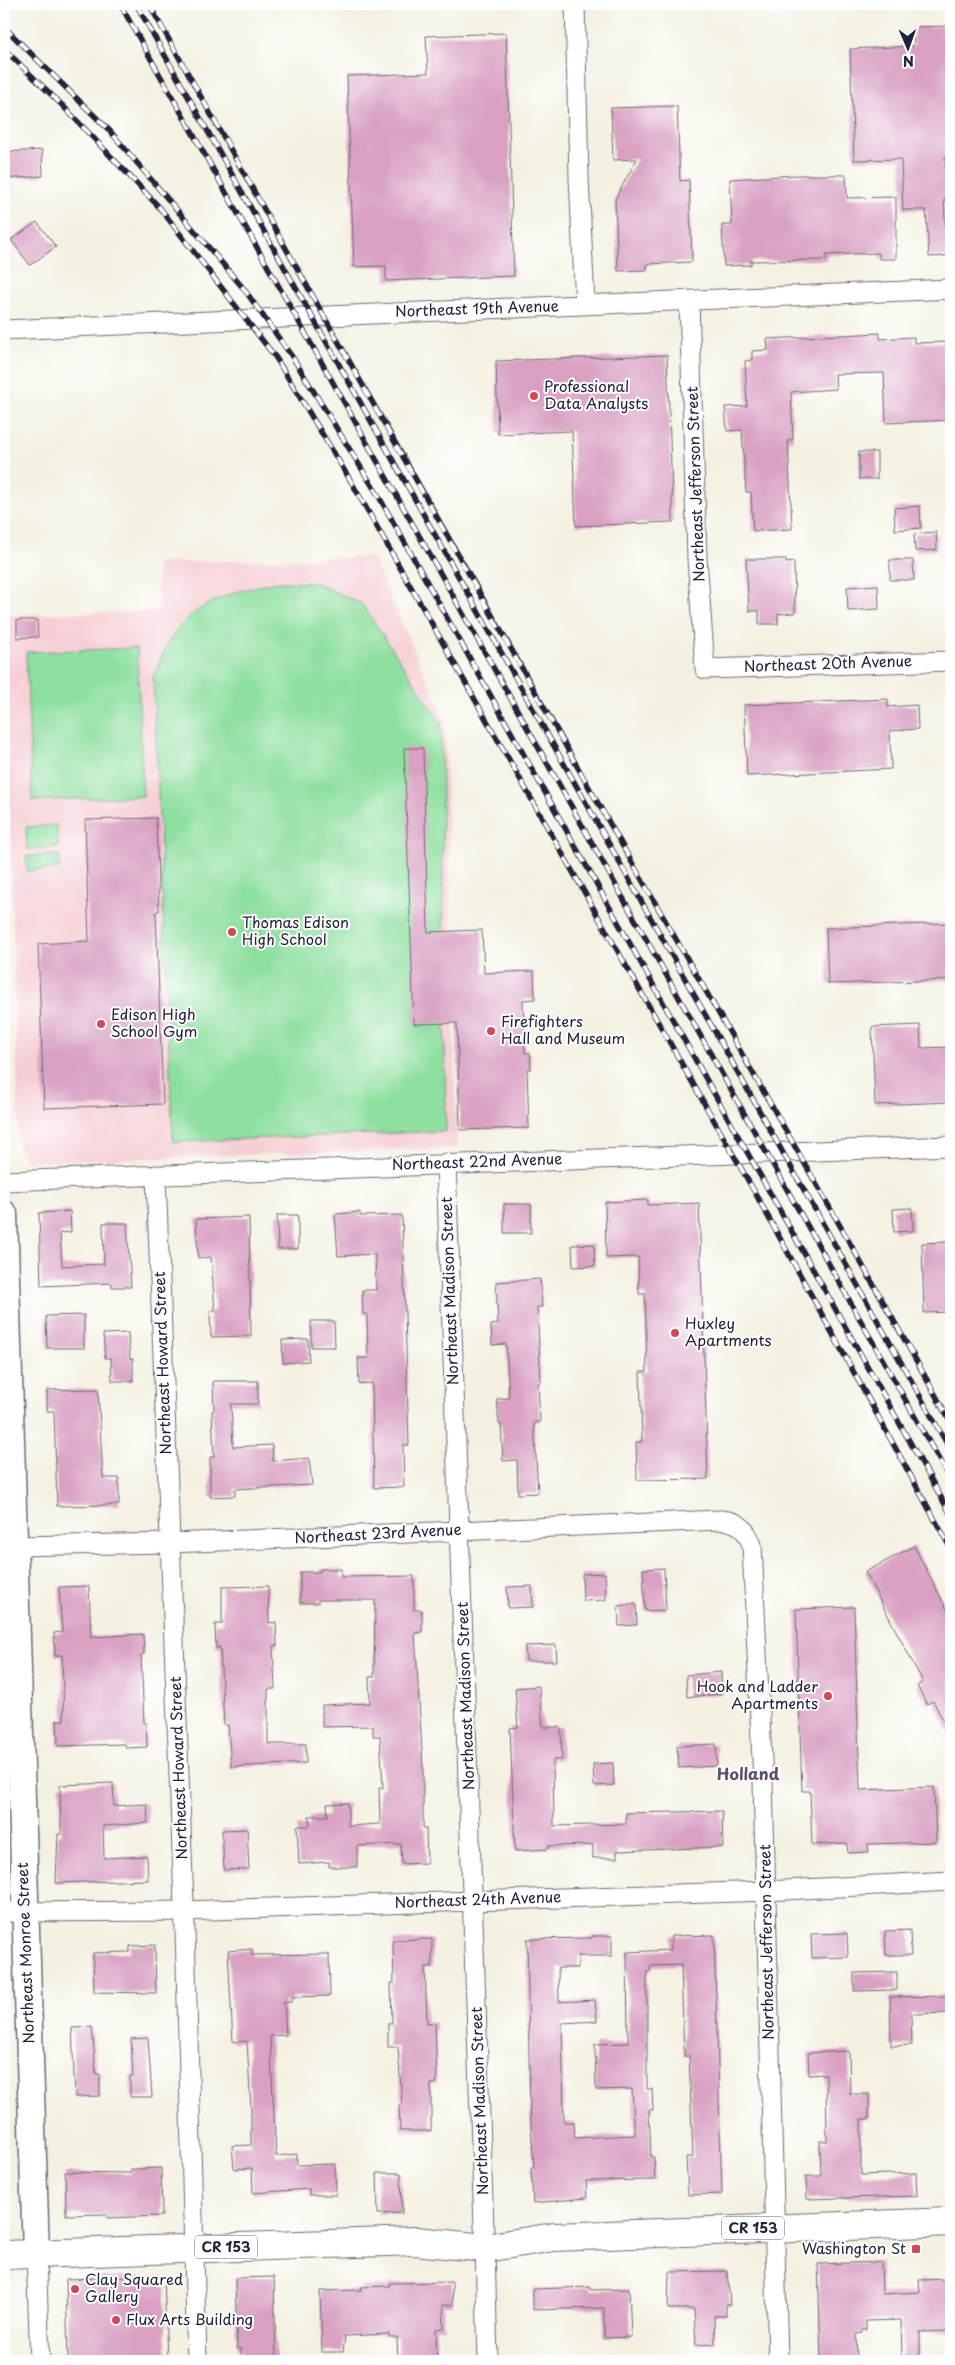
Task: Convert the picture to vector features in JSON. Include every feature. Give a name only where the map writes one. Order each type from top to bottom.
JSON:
[{"type":"main road","name":"CR 153","points":[[4,2255],[951,2222]]},
{"type":"street","points":[[575,4],[579,178],[585,305]]},
{"type":"street","name":"Northeast 19th Avenue","points":[[4,330],[368,312],[585,305],[951,289]]},
{"type":"street","name":"Northeast Jefferson Street","points":[[689,300],[697,558],[705,669]]},
{"type":"street","name":"Northeast 20th Avenue","points":[[705,669],[951,661]]},
{"type":"street","name":"Northeast 22nd Avenue","points":[[4,1181],[446,1163],[951,1146]]},
{"type":"street","name":"Northeast Madison Street","points":[[446,1163],[474,1901],[488,2361]]},
{"type":"street","name":"Northeast Howard Street","points":[[156,1175],[184,1911],[197,2361]]},
{"type":"street","name":"Northeast Monroe Street","points":[[4,1214],[8,1474],[14,1546],[14,1912],[36,2254],[40,2361]]},
{"type":"street","name":"Northeast 23rd Avenue","points":[[14,1546],[170,1543],[721,1520],[732,1521],[742,1526]]},
{"type":"street","name":"Northeast Jefferson Street","points":[[742,1526],[752,1545],[766,1891],[778,2361]]},
{"type":"street","name":"Northeast 24th Avenue","points":[[14,1912],[184,1911],[766,1891],[951,1881]]},
{"type":"shaded area","name":"Thomas Edison High School","points":[[372,557],[445,718],[457,1148],[29,1162],[23,1158],[19,1147],[4,615],[158,611],[157,563]]},
{"type":"green space","points":[[277,582],[316,583],[362,604],[441,722],[446,1131],[173,1142],[153,677],[169,641],[190,616],[202,607],[231,594]]},
{"type":"green space","points":[[137,648],[143,796],[32,801],[26,652]]},
{"type":"green space","points":[[57,825],[58,847],[27,849],[26,827]]},
{"type":"green space","points":[[59,855],[60,869],[27,871],[26,856]]},
{"type":"building","points":[[951,26],[951,157],[945,157],[947,199],[944,199],[947,256],[929,257],[926,210],[903,210],[901,159],[854,160],[850,49],[914,46],[913,27]]},
{"type":"building","points":[[506,33],[514,276],[386,281],[386,266],[354,267],[347,76],[428,73],[426,36]]},
{"type":"building","points":[[677,106],[680,181],[689,180],[692,262],[647,264],[647,270],[618,271],[615,199],[637,159],[613,160],[611,108]]},
{"type":"building","points":[[42,150],[43,176],[4,179],[4,152]]},
{"type":"building","points":[[797,175],[846,175],[847,198],[896,197],[896,259],[879,259],[879,253],[826,255],[827,260],[751,261],[751,265],[724,266],[722,225],[732,225],[730,179]]},
{"type":"building","points":[[37,222],[56,247],[30,265],[11,240]]},
{"type":"building","points":[[880,333],[880,339],[914,337],[914,343],[951,342],[951,420],[886,423],[884,373],[835,374],[836,389],[791,392],[793,440],[788,440],[792,529],[753,531],[751,492],[746,492],[742,430],[727,431],[725,407],[747,406],[745,361],[752,360],[752,351],[768,350],[767,339]]},
{"type":"building","points":[[667,355],[673,522],[576,526],[572,431],[498,434],[496,361]]},
{"type":"building","points":[[859,452],[877,452],[877,479],[859,479]]},
{"type":"building","points":[[920,506],[921,528],[895,530],[894,508]]},
{"type":"building","points":[[936,532],[937,550],[915,551],[914,534]]},
{"type":"building","points":[[746,559],[786,559],[786,563],[794,562],[795,613],[778,614],[778,624],[759,624],[759,611],[749,611]]},
{"type":"building","points":[[890,560],[913,560],[914,580],[890,580]]},
{"type":"building","points":[[878,585],[879,609],[848,611],[847,587]]},
{"type":"building","points":[[17,620],[37,620],[38,637],[17,638]]},
{"type":"building","points":[[888,699],[888,707],[917,705],[918,729],[890,731],[891,769],[747,776],[744,705]]},
{"type":"building","points":[[404,748],[423,748],[428,932],[482,930],[484,973],[534,971],[535,999],[523,1000],[525,1053],[530,1053],[531,1069],[527,1069],[529,1128],[460,1130],[457,1023],[414,1024]]},
{"type":"building","name":"Edison High School Gym","points":[[156,818],[159,911],[156,912],[163,1104],[44,1108],[38,944],[89,941],[85,820]]},
{"type":"building","points":[[951,923],[951,980],[828,984],[826,928]]},
{"type":"building","points":[[920,1025],[921,1048],[951,1047],[951,1102],[875,1105],[872,1027]]},
{"type":"building","name":"Huxley Apartments","points":[[648,1200],[648,1205],[699,1203],[708,1479],[637,1480],[636,1442],[642,1442],[640,1372],[647,1372],[645,1294],[639,1294],[638,1257],[606,1258],[605,1202]]},
{"type":"building","points":[[504,1204],[531,1204],[531,1233],[504,1233]]},
{"type":"building","points":[[912,1208],[913,1231],[894,1232],[893,1209]]},
{"type":"building","points":[[70,1211],[71,1232],[60,1233],[62,1266],[104,1264],[103,1223],[127,1223],[131,1287],[112,1287],[112,1283],[41,1286],[39,1213]]},
{"type":"building","points":[[360,1212],[360,1216],[402,1215],[409,1445],[403,1445],[404,1487],[374,1488],[372,1383],[359,1384],[358,1358],[368,1358],[367,1314],[363,1314],[362,1290],[376,1290],[375,1254],[338,1256],[335,1214]]},
{"type":"building","points":[[277,1215],[298,1215],[298,1249],[278,1249]]},
{"type":"building","points":[[249,1217],[251,1336],[211,1337],[210,1311],[215,1311],[211,1257],[198,1258],[196,1219]]},
{"type":"building","points":[[951,1242],[951,1312],[924,1313],[922,1243]]},
{"type":"building","points":[[594,1244],[595,1266],[573,1267],[572,1245]]},
{"type":"building","points":[[540,1279],[542,1307],[537,1307],[541,1383],[538,1383],[540,1422],[534,1422],[538,1493],[518,1494],[517,1460],[503,1461],[501,1424],[499,1424],[497,1399],[509,1398],[506,1344],[492,1345],[491,1325],[498,1324],[496,1282]]},
{"type":"building","points":[[84,1315],[84,1348],[47,1348],[46,1316]]},
{"type":"building","points":[[311,1321],[334,1321],[335,1347],[311,1347]]},
{"type":"building","points":[[128,1333],[130,1359],[133,1359],[133,1381],[112,1381],[111,1358],[105,1358],[103,1334]]},
{"type":"building","points":[[308,1339],[309,1361],[283,1363],[282,1340]]},
{"type":"building","points":[[213,1381],[258,1381],[258,1404],[231,1404],[233,1447],[272,1445],[273,1461],[309,1458],[312,1485],[235,1489],[235,1496],[210,1497],[210,1457],[214,1457]]},
{"type":"building","points":[[98,1389],[103,1478],[119,1478],[119,1505],[57,1506],[54,1411],[47,1411],[47,1390]]},
{"type":"building","points":[[914,1546],[951,1617],[951,1735],[933,1701],[927,1704],[917,1686],[923,1682],[865,1572]]},
{"type":"building","points":[[664,1568],[666,1610],[645,1611],[643,1569]]},
{"type":"building","points":[[320,1569],[341,1569],[341,1577],[414,1576],[414,1610],[422,1610],[422,1632],[415,1633],[423,1768],[423,1828],[426,1828],[427,1863],[402,1864],[401,1844],[357,1846],[357,1867],[329,1867],[329,1862],[299,1864],[297,1826],[310,1826],[309,1816],[328,1816],[327,1804],[348,1803],[348,1826],[380,1824],[379,1788],[383,1788],[380,1736],[373,1736],[373,1726],[322,1727],[322,1705],[370,1703],[369,1677],[374,1677],[375,1600],[318,1600],[318,1603],[300,1603],[300,1572],[320,1572]]},
{"type":"building","points":[[605,1573],[606,1600],[583,1601],[582,1574]]},
{"type":"building","points":[[89,1586],[91,1637],[143,1634],[144,1654],[141,1655],[147,1747],[126,1748],[125,1744],[58,1746],[57,1720],[64,1720],[62,1655],[55,1656],[54,1633],[62,1632],[59,1587]]},
{"type":"building","points":[[268,1586],[269,1623],[276,1622],[277,1646],[273,1646],[275,1689],[268,1689],[268,1744],[306,1744],[306,1763],[231,1767],[228,1725],[224,1725],[220,1647],[216,1648],[215,1624],[222,1624],[222,1587]]},
{"type":"building","points":[[532,1586],[533,1607],[508,1608],[507,1587]]},
{"type":"building","points":[[636,1604],[637,1625],[619,1626],[618,1606]]},
{"type":"building","name":"Hook and Ladder Apartments","points":[[854,1607],[860,1790],[934,1787],[936,1842],[868,1844],[869,1852],[848,1853],[847,1843],[812,1845],[810,1791],[802,1791],[796,1609]]},
{"type":"building","points":[[556,1645],[557,1661],[526,1661],[525,1646]]},
{"type":"building","points":[[721,1672],[722,1694],[687,1697],[686,1675]]},
{"type":"building","points":[[539,1686],[543,1727],[561,1727],[562,1760],[553,1760],[554,1826],[626,1824],[626,1813],[722,1811],[723,1847],[617,1851],[617,1858],[593,1858],[593,1845],[548,1846],[548,1849],[515,1851],[510,1728],[518,1727],[515,1688]]},
{"type":"building","points":[[716,1744],[717,1766],[679,1768],[677,1746]]},
{"type":"building","points":[[613,1763],[614,1785],[594,1786],[593,1764]]},
{"type":"building","points":[[113,1783],[114,1806],[147,1804],[148,1823],[103,1826],[104,1858],[147,1856],[148,1880],[56,1883],[58,1834],[61,1834],[60,1785]]},
{"type":"building","points":[[247,1829],[249,1869],[224,1870],[222,1830]]},
{"type":"building","points":[[910,1930],[911,1955],[886,1955],[885,1931]]},
{"type":"building","points":[[847,1933],[848,1957],[812,1958],[811,1934]]},
{"type":"building","points":[[714,1935],[722,2194],[688,2195],[686,2157],[693,2157],[689,2056],[684,2056],[681,1965],[650,1966],[651,1971],[647,1972],[647,2089],[652,2089],[653,2110],[649,2110],[651,2157],[654,2157],[655,2180],[586,2181],[587,2198],[533,2203],[531,2168],[534,2168],[530,2111],[527,1939],[612,1936],[612,1956],[578,1956],[578,1968],[558,1968],[559,2002],[595,2000],[597,2021],[562,2023],[564,2122],[574,2122],[575,2138],[635,2135],[632,2089],[596,2090],[595,2044],[628,2043],[627,1952],[671,1950],[671,1936]]},
{"type":"building","points":[[432,1939],[432,1967],[425,1967],[427,2023],[435,2022],[437,2083],[431,2084],[431,2131],[400,2131],[399,2105],[402,2105],[398,2047],[388,2047],[388,2023],[392,2023],[391,1983],[394,1983],[393,1940]]},
{"type":"building","points":[[155,1945],[156,1993],[94,1992],[93,1953],[130,1952],[130,1946]]},
{"type":"building","points":[[252,1949],[252,1955],[329,1954],[330,1996],[292,1997],[292,2002],[284,2002],[286,2035],[270,2036],[276,2156],[297,2154],[297,2165],[335,2164],[336,2195],[309,2195],[309,2189],[253,2193],[252,2168],[234,2169],[232,2146],[251,2145],[251,2110],[247,2041],[233,2042],[228,1951]]},
{"type":"building","points":[[897,1972],[897,1990],[854,1991],[854,1973]]},
{"type":"building","points":[[951,1996],[951,2013],[911,2014],[912,2045],[891,2046],[890,1997]]},
{"type":"building","points":[[92,2027],[96,2074],[100,2074],[100,2096],[75,2097],[72,2028]]},
{"type":"building","points":[[148,2038],[152,2097],[130,2097],[130,2076],[133,2076],[131,2039]]},
{"type":"building","points":[[849,2051],[850,2094],[869,2094],[869,2119],[861,2119],[861,2175],[916,2173],[917,2196],[807,2199],[806,2176],[821,2176],[820,2141],[827,2141],[826,2074],[809,2075],[808,2053]]},
{"type":"building","points":[[161,2168],[162,2216],[107,2218],[107,2214],[66,2215],[65,2172],[131,2173],[131,2170],[135,2169]]},
{"type":"building","points":[[377,2173],[401,2173],[402,2213],[378,2214]]},
{"type":"building","points":[[881,2262],[882,2294],[920,2292],[919,2280],[951,2279],[951,2331],[920,2332],[920,2355],[902,2356],[901,2320],[866,2321],[866,2330],[856,2334],[857,2361],[821,2361],[818,2264]]},
{"type":"building","points":[[727,2271],[730,2305],[726,2305],[726,2316],[714,2316],[715,2344],[696,2345],[694,2309],[668,2309],[669,2272]]},
{"type":"building","name":"Flux Arts Building","points":[[164,2276],[167,2361],[68,2361],[66,2279]]},
{"type":"building","points":[[274,2277],[276,2361],[241,2361],[241,2349],[237,2349],[235,2278]]},
{"type":"building","points":[[452,2282],[453,2305],[443,2305],[444,2328],[436,2329],[437,2361],[398,2361],[397,2337],[389,2337],[389,2334],[345,2336],[343,2352],[322,2352],[320,2291],[362,2290],[361,2287],[390,2286],[389,2283]]},
{"type":"building","points":[[590,2287],[590,2290],[629,2289],[631,2337],[604,2338],[604,2308],[533,2310],[533,2289]]},
{"type":"railway","points":[[120,4],[951,1481]]},
{"type":"railway","points":[[136,4],[951,1451]]},
{"type":"railway","points":[[149,4],[531,685],[951,1423]]},
{"type":"railway","points":[[4,27],[110,131],[244,289],[293,358],[378,495],[951,1515]]},
{"type":"railway","points":[[4,49],[62,105],[160,208],[276,358],[352,483],[754,1191],[951,1549]]},
{"type":"place","name":"Professional Data Analysts","points":[[534,396]]},
{"type":"place","name":"Thomas Edison High School","points":[[232,932]]},
{"type":"place","name":"Edison High School Gym","points":[[101,1024]]},
{"type":"place","name":"Firefighters Hall and Museum","points":[[491,1031]]},
{"type":"place","name":"Huxley Apartments","points":[[675,1333]]},
{"type":"place","name":"Hook and Ladder Apartments","points":[[828,1696]]},
{"type":"place","name":"Washington St","points":[[916,2249]]},
{"type":"place","name":"Clay Squared Gallery","points":[[75,2289]]},
{"type":"place","name":"Flux Arts Building","points":[[116,2320]]},
{"type":"district","name":"Holland","points":[[748,1774]]}]
